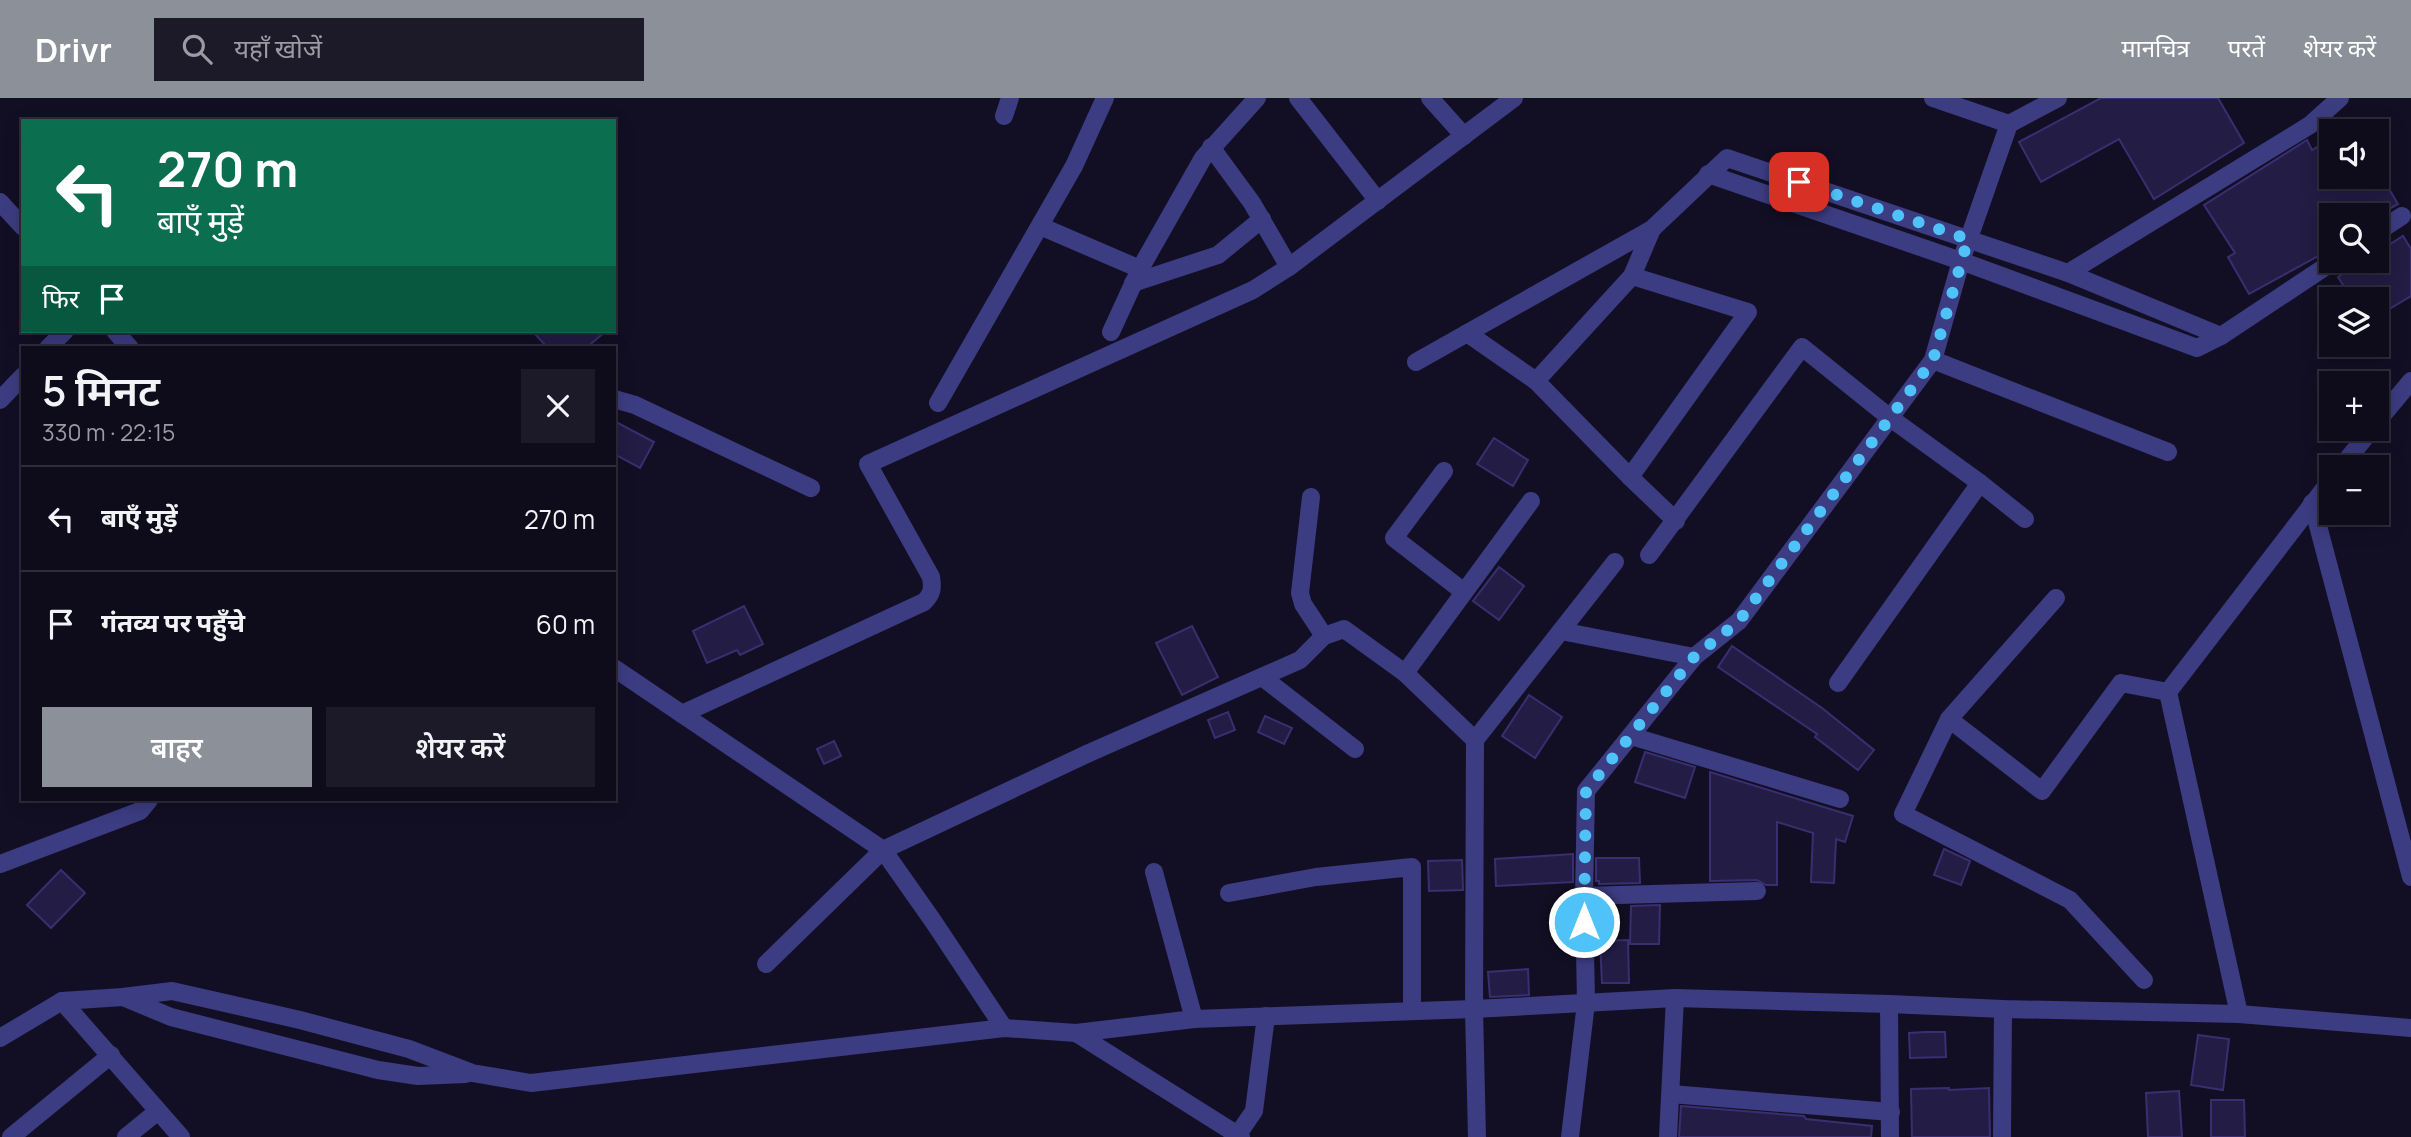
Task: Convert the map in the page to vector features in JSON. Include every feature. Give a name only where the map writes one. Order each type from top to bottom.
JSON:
[{"type":"street","points":[[1003,116],[1010,98]]},
{"type":"street","points":[[938,403],[1074,166],[1105,98]]},
{"type":"street","points":[[1111,332],[1136,276],[1211,147],[1257,98]]},
{"type":"street","points":[[1298,98],[1378,201]]},
{"type":"street","points":[[1430,98],[1464,136]]},
{"type":"street","points":[[682,714],[930,597],[933,589],[931,578],[868,464],[1253,290],[1289,267],[1514,98]]},
{"type":"street","points":[[1933,98],[2009,124]]},
{"type":"street","points":[[1570,1137],[1586,1003],[1586,791],[1694,657],[1739,621],[1933,360],[1968,239],[2009,124],[2036,103],[2058,98]]},
{"type":"street","points":[[2068,273],[2309,125],[2340,98]]},
{"type":"street","points":[[1211,147],[1262,219],[1289,267]]},
{"type":"street","points":[[1416,362],[1652,229],[1727,158],[2068,273],[2221,336]]},
{"type":"street","points":[[1708,174],[1961,261],[2197,348],[2221,336],[2319,271]]},
{"type":"street","points":[[0,202],[21,225]]},
{"type":"street","points":[[2389,224],[2402,216]]},
{"type":"street","points":[[1040,226],[1136,276],[1218,255],[1262,219]]},
{"type":"street","points":[[1536,381],[1632,276],[1652,229]]},
{"type":"street","points":[[1630,477],[1748,312],[1632,276]]},
{"type":"street","points":[[50,346],[63,333]]},
{"type":"street","points":[[1467,333],[1536,381],[1676,521]]},
{"type":"street","points":[[1649,555],[1802,347],[1889,417],[2025,519]]},
{"type":"street","points":[[1933,360],[2168,452]]},
{"type":"street","points":[[0,400],[21,378]]},
{"type":"street","points":[[2389,407],[2411,381]]},
{"type":"street","points":[[616,400],[635,405],[811,488]]},
{"type":"street","points":[[2351,455],[2362,441]]},
{"type":"street","points":[[1444,471],[1394,538],[1464,592]]},
{"type":"street","points":[[1838,682],[1980,483]]},
{"type":"street","points":[[2239,1014],[2168,692],[2319,495]]},
{"type":"street","points":[[1311,497],[1300,593],[1303,604],[1324,636]]},
{"type":"street","points":[[1405,673],[1531,501]]},
{"type":"street","points":[[2312,503],[2411,877]]},
{"type":"street","points":[[1477,1137],[1474,1009],[1475,740],[1615,562]]},
{"type":"street","points":[[2056,597],[1949,719],[1903,814],[2070,900],[2144,980]]},
{"type":"street","points":[[766,964],[883,850],[1089,753],[1300,660],[1324,636],[1344,629],[1405,673],[1475,740]]},
{"type":"street","points":[[1561,631],[1694,657]]},
{"type":"street","points":[[616,669],[883,850],[1004,1028]]},
{"type":"street","points":[[1262,677],[1355,749]]},
{"type":"street","points":[[1949,719],[2042,791],[2121,683],[2168,692]]},
{"type":"street","points":[[1631,736],[1840,799]]},
{"type":"street","points":[[0,864],[140,811],[148,801]]},
{"type":"street","points":[[1228,893],[1316,877],[1412,867],[1412,1011]]},
{"type":"street","points":[[1154,872],[1194,1019]]},
{"type":"street","points":[[1584,896],[1757,891]]},
{"type":"street","points":[[0,1038],[62,1001],[123,998],[172,990],[409,1049],[472,1073]]},
{"type":"street","points":[[123,998],[172,1017],[378,1070],[401,1074],[472,1073],[531,1083],[1004,1028],[1076,1033],[1194,1019],[1474,1009],[1675,998],[2239,1014],[2411,1028]]},
{"type":"street","points":[[1668,1137],[1675,998]]},
{"type":"street","points":[[62,1001],[181,1137]]},
{"type":"street","points":[[1889,1004],[1890,1137]]},
{"type":"street","points":[[248,1037],[254,1009]]},
{"type":"street","points":[[2002,1137],[2003,1009]]},
{"type":"street","points":[[1076,1033],[1238,1137],[1254,1111],[1266,1016]]},
{"type":"street","points":[[11,1137],[111,1055]]},
{"type":"street","points":[[1671,1094],[1891,1112]]},
{"type":"street","points":[[126,1137],[158,1111]]},
{"type":"building","points":[[2101,98],[2218,98],[2244,143],[2154,199],[2119,139],[2041,182],[2019,142]]},
{"type":"building","points":[[2307,140],[2312,150],[2319,146],[2319,189],[2389,189],[2398,204],[2389,209],[2389,203],[2319,203],[2319,256],[2249,294],[2228,257],[2235,253],[2204,205]]},
{"type":"building","points":[[2403,236],[2411,249],[2411,296],[2389,309],[2389,287],[2344,287],[2338,277],[2344,273],[2389,273],[2389,245]]},
{"type":"building","points":[[534,333],[604,333],[588,346],[546,346]]},
{"type":"building","points":[[616,422],[654,442],[640,468],[616,455]]},
{"type":"building","points":[[1494,438],[1528,460],[1513,486],[1477,464]]},
{"type":"building","points":[[1499,567],[1524,586],[1499,620],[1473,601]]},
{"type":"building","points":[[744,606],[763,644],[740,655],[737,650],[707,663],[693,631]]},
{"type":"building","points":[[1192,626],[1218,677],[1182,695],[1156,643]]},
{"type":"building","points":[[1732,646],[1822,708],[1874,750],[1858,770],[1815,737],[1817,734],[1718,667]]},
{"type":"building","points":[[1529,695],[1562,717],[1535,758],[1502,736]]},
{"type":"building","points":[[1228,712],[1235,730],[1215,738],[1208,720]]},
{"type":"building","points":[[1265,716],[1292,728],[1284,744],[1258,732]]},
{"type":"building","points":[[834,741],[841,756],[824,764],[817,749]]},
{"type":"building","points":[[1645,752],[1695,767],[1685,798],[1635,782]]},
{"type":"building","points":[[1710,772],[1853,816],[1845,842],[1836,839],[1834,883],[1811,882],[1813,833],[1777,822],[1777,885],[1766,885],[1757,880],[1710,881]]},
{"type":"building","points":[[1944,849],[1970,861],[1961,885],[1934,875]]},
{"type":"building","points":[[1573,854],[1573,882],[1496,886],[1495,859]]},
{"type":"building","points":[[1596,858],[1639,858],[1640,883],[1599,884],[1599,881],[1596,881]]},
{"type":"building","points":[[1462,860],[1463,890],[1429,891],[1428,861]]},
{"type":"building","points":[[61,870],[85,893],[51,928],[27,905]]},
{"type":"building","points":[[1660,905],[1659,944],[1630,944],[1631,906]]},
{"type":"building","points":[[1628,940],[1629,983],[1602,983],[1600,941]]},
{"type":"building","points":[[1528,969],[1529,995],[1490,997],[1488,972]]},
{"type":"building","points":[[1945,1032],[1946,1057],[1910,1058],[1909,1033]]},
{"type":"building","points":[[2198,1035],[2229,1039],[2223,1090],[2191,1085]]},
{"type":"building","points":[[1989,1088],[1990,1137],[1912,1137],[1911,1089]]},
{"type":"building","points":[[2179,1091],[2182,1137],[2148,1137],[2146,1093]]},
{"type":"building","points":[[2211,1100],[2244,1100],[2245,1137],[2211,1137]]},
{"type":"building","points":[[1681,1106],[1804,1116],[1806,1119],[1872,1126],[1871,1137],[1679,1137]]},
{"type":"route","points":[[1584,922],[1586,791],[1694,657],[1739,621],[1933,360],[1968,239],[1799,182]]}]
